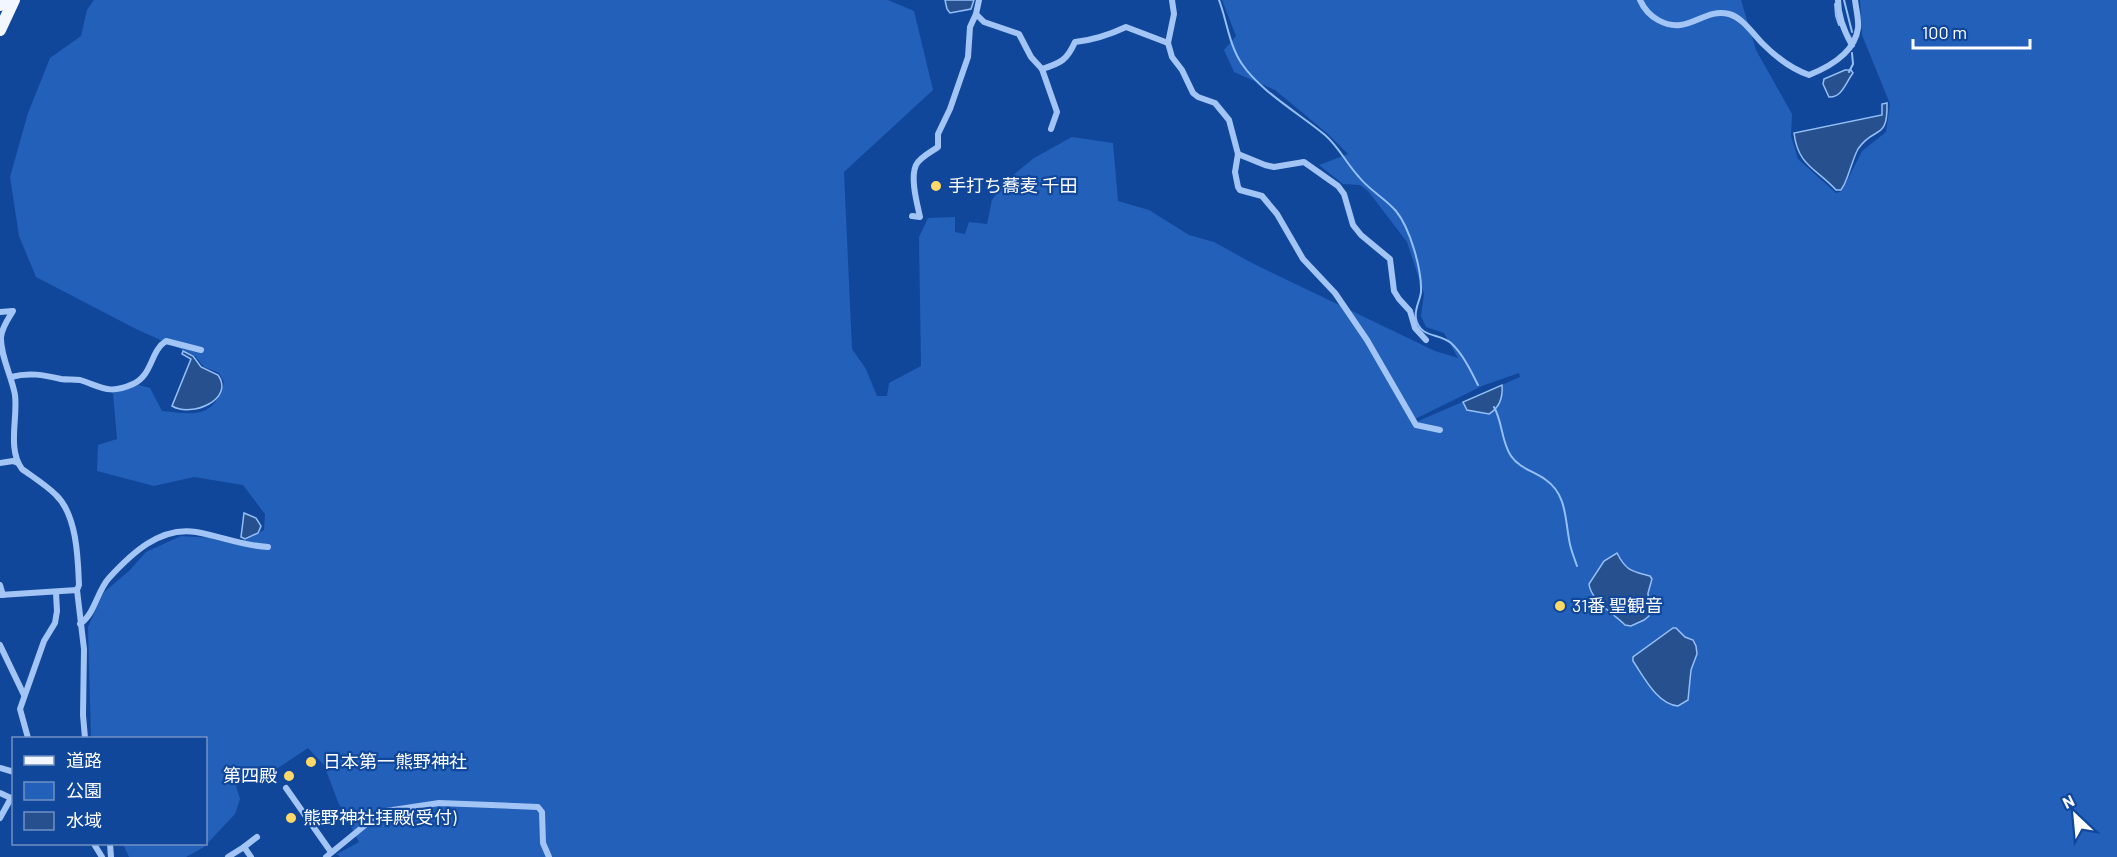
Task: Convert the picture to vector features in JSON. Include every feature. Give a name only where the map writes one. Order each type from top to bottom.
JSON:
[{"type":"main road","points":[[0,5],[2,0]]},
{"type":"main road","points":[[0,30],[14,0]]},
{"type":"street","points":[[912,216],[920,217],[914,188],[915,166],[938,147],[938,134],[950,109],[968,57],[970,27],[979,0]]},
{"type":"street","points":[[1172,0],[1174,14],[1168,43],[1174,62],[1182,70],[1193,93],[1215,103],[1225,113],[1232,127],[1238,154],[1235,172],[1238,187],[1240,190],[1262,196],[1276,213],[1303,259],[1335,293],[1367,340],[1416,425],[1440,430]]},
{"type":"street","points":[[1640,0],[1644,9],[1656,19],[1673,27],[1708,16],[1730,14],[1746,25],[1765,46],[1795,70],[1809,75],[1845,54],[1852,45],[1858,28],[1855,0]]},
{"type":"street","points":[[1838,0],[1842,24],[1852,45]]},
{"type":"street","points":[[976,14],[984,22],[1019,34],[1031,57],[1042,69],[1057,112],[1051,129]]},
{"type":"street","points":[[1042,69],[1053,66],[1069,56],[1075,42],[1090,41],[1126,27],[1168,43]]},
{"type":"street","points":[[1238,154],[1274,167],[1305,162],[1338,186],[1344,194],[1353,225],[1361,235],[1390,259],[1394,291],[1410,311],[1415,328],[1426,340]]},
{"type":"street","points":[[0,312],[13,311],[1,338],[15,397],[15,446],[18,463],[22,469],[58,496],[77,544],[79,585],[77,590],[84,650],[83,715],[86,737]]},
{"type":"street","points":[[11,377],[49,374],[62,379],[80,380],[107,391],[117,390],[141,380],[153,362],[159,346],[166,341],[201,350]]},
{"type":"street","points":[[0,463],[13,461],[18,463]]},
{"type":"street","points":[[80,624],[85,621],[107,580],[133,553],[156,539],[178,532],[194,531],[251,546],[268,547]]},
{"type":"street","points":[[0,585],[1,595],[77,590]]},
{"type":"street","points":[[28,737],[20,709],[44,641],[55,623],[56,593]]},
{"type":"street","points":[[0,645],[24,696]]},
{"type":"street","points":[[286,788],[328,854],[386,811],[439,803],[538,807],[542,812],[543,843],[549,857]]},
{"type":"street","points":[[0,793],[12,799],[0,818]]},
{"type":"street","points":[[228,857],[257,837]]},
{"type":"street","points":[[244,847],[251,857]]},
{"type":"green space","points":[[94,0],[888,0],[914,11],[933,90],[844,172],[852,349],[866,369],[877,396],[887,396],[889,383],[921,366],[919,237],[928,218],[955,217],[955,232],[965,234],[969,222],[987,224],[992,200],[1006,181],[1034,158],[1072,137],[1113,143],[1118,201],[1149,210],[1189,235],[1214,242],[1254,264],[1435,351],[1458,358],[1444,333],[1426,327],[1421,316],[1424,294],[1407,242],[1368,191],[1360,185],[1343,184],[1319,165],[1348,154],[1328,134],[1275,90],[1234,72],[1224,50],[1236,36],[1222,0],[1741,0],[1756,50],[1792,114],[1791,136],[1798,159],[1836,193],[1842,191],[1862,151],[1886,132],[1890,104],[1862,35],[1860,0],[2117,0],[2117,857],[340,857],[337,854],[359,842],[338,802],[324,765],[308,748],[269,774],[245,778],[236,786],[240,799],[235,814],[207,844],[207,737],[91,737],[88,627],[104,592],[129,571],[146,552],[181,536],[246,540],[264,530],[265,514],[243,485],[194,477],[154,486],[97,471],[98,445],[117,439],[113,393],[139,385],[150,388],[162,411],[193,413],[208,409],[214,403],[224,382],[219,373],[204,367],[194,355],[136,329],[36,277],[19,236],[10,177],[28,113],[50,58],[81,36],[87,10]],"holes":[[[1519,373],[1520,377],[1416,422],[1415,419],[1482,386]],[[1617,553],[1626,567],[1650,576],[1649,610],[1625,625],[1595,598]],[[1673,628],[1693,640],[1697,654],[1691,670],[1689,696],[1633,657]]]},
{"type":"green space","points":[[123,845],[206,845],[186,857],[129,857]]},
{"type":"water","points":[[945,0],[974,0],[971,9],[950,13]]},
{"type":"water","points":[[1845,70],[1851,70],[1853,73],[1837,95],[1829,97],[1823,84],[1824,79]]},
{"type":"water","points":[[1887,103],[1885,123],[1879,132],[1869,137],[1858,149],[1841,190],[1836,190],[1809,166],[1799,153],[1794,133],[1882,115],[1882,104]]},
{"type":"water","points":[[183,351],[193,356],[201,367],[218,375],[222,384],[221,392],[216,399],[200,408],[190,410],[172,406],[191,359],[182,354]]},
{"type":"water","points":[[1502,385],[1500,402],[1492,412],[1489,414],[1467,410],[1463,402]]},
{"type":"water","points":[[244,513],[256,518],[261,526],[258,533],[245,539],[241,537]]},
{"type":"water","points":[[1617,553],[1627,567],[1650,576],[1652,579],[1648,593],[1649,616],[1631,626],[1625,625],[1598,601],[1589,584],[1604,561]]},
{"type":"water","points":[[1673,628],[1693,640],[1697,654],[1691,670],[1688,700],[1678,706],[1670,704],[1657,695],[1633,661],[1633,657]]},
{"type":"waterway","points":[[1219,0],[1234,49],[1250,74],[1259,84],[1330,140],[1363,182],[1392,206],[1401,218],[1414,250],[1421,283],[1416,308],[1418,325],[1426,332],[1451,343],[1463,357],[1478,385]]},
{"type":"waterway","points":[[1844,0],[1852,32]]},
{"type":"waterway","points":[[1835,4],[1839,25]]},
{"type":"waterway","points":[[1849,72],[1853,64],[1852,53]]},
{"type":"waterway","points":[[1494,407],[1511,456],[1523,467],[1553,486],[1561,499],[1570,546],[1577,566]]},
{"type":"place","name":"手打ち蕎麦 千田","points":[[936,186]]},
{"type":"place","name":"31番 聖観音","points":[[1560,606]]},
{"type":"place","name":"日本第一熊野神社","points":[[311,762]]},
{"type":"place","name":"第四殿","points":[[289,776]]},
{"type":"place","name":"熊野神社拝殿(受付)","points":[[291,818]]}]
